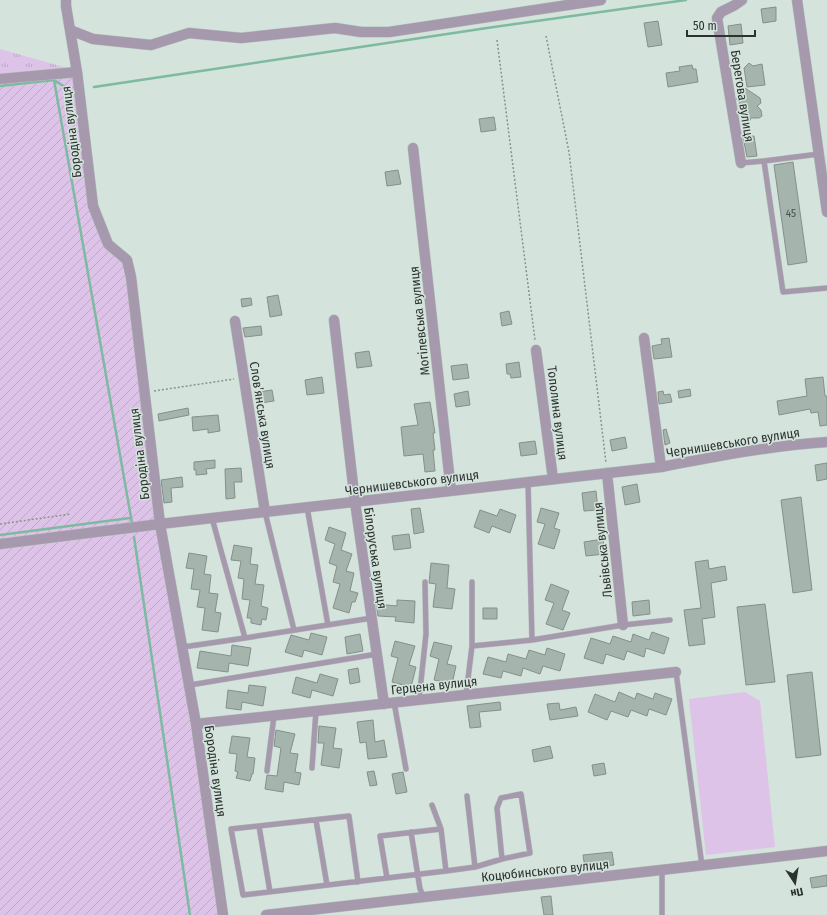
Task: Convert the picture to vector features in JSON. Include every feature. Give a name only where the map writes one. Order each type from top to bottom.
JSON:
[{"type":"street","name":"Бородіна вулиця","points":[[66,0],[77,72],[93,206],[108,244],[126,260],[131,277],[160,524],[190,685],[223,915]]},
{"type":"street","points":[[70,30],[93,39],[151,45],[189,33],[241,38],[335,28],[361,32],[389,32],[601,0]]},
{"type":"street","name":"Берегова вулиця","points":[[741,163],[717,18],[721,12],[742,0]]},
{"type":"street","points":[[797,0],[826,195],[827,212]]},
{"type":"street","points":[[0,79],[77,72]]},
{"type":"street","name":"Могілевська вулиця","points":[[413,148],[451,491]]},
{"type":"street","name":"Білоруська вулиця","points":[[334,320],[355,502],[377,654],[389,703]]},
{"type":"street","name":"Слов’янська вулиця","points":[[235,321],[265,512]]},
{"type":"street","points":[[644,338],[661,467]]},
{"type":"street","name":"Тополина вулиця","points":[[536,350],[553,479]]},
{"type":"street","name":"Чернишевського вулиця","points":[[0,544],[160,524],[661,467],[740,452],[798,444],[827,442]]},
{"type":"street","name":"Львівська вулиця","points":[[607,473],[623,625]]},
{"type":"street","name":"Герцена вулиця","points":[[196,724],[676,672]]},
{"type":"street","name":"Коцюбинського вулиця","points":[[266,915],[827,851]]},
{"type":"lane","points":[[741,163],[819,154]]},
{"type":"lane","points":[[764,161],[783,292],[827,288]]},
{"type":"lane","points":[[528,482],[532,640]]},
{"type":"lane","points":[[306,507],[328,625]]},
{"type":"lane","points":[[265,512],[294,630]]},
{"type":"lane","points":[[212,518],[245,638]]},
{"type":"lane","points":[[419,700],[426,634],[424,582]]},
{"type":"lane","points":[[466,694],[472,646],[472,582]]},
{"type":"lane","points":[[182,647],[372,618]]},
{"type":"lane","points":[[472,646],[532,640],[623,625],[670,620]]},
{"type":"lane","points":[[190,685],[377,654]]},
{"type":"lane","points":[[676,672],[702,866]]},
{"type":"lane","points":[[389,703],[406,769]]},
{"type":"lane","points":[[312,768],[316,711]]},
{"type":"lane","points":[[267,771],[274,716]]},
{"type":"lane","points":[[358,882],[349,816],[231,829],[243,895],[358,882],[475,867],[530,853],[521,794],[501,798],[497,808],[502,859]]},
{"type":"lane","points":[[467,796],[475,867]]},
{"type":"lane","points":[[432,805],[440,829],[446,871]]},
{"type":"lane","points":[[316,820],[327,885]]},
{"type":"lane","points":[[259,826],[270,892]]},
{"type":"lane","points":[[387,878],[380,836],[440,829]]},
{"type":"lane","points":[[411,832],[417,874],[420,889],[424,897]]},
{"type":"lane","points":[[662,870],[662,915]]},
{"type":"path","points":[[546,36],[569,152],[607,473]]},
{"type":"path","points":[[497,40],[536,350]]},
{"type":"path","points":[[145,393],[244,377]]},
{"type":"path","points":[[0,524],[71,514]]},
{"type":"green space","points":[[0,49],[78,71],[0,82]]},
{"type":"green space","points":[[79,72],[93,206],[108,244],[126,260],[146,412],[223,915],[0,915],[0,83]]},
{"type":"green space","points":[[745,692],[760,701],[775,847],[706,855],[689,699]]},
{"type":"building","points":[[776,7],[776,21],[763,23],[761,9]]},
{"type":"building","points":[[658,21],[662,45],[648,47],[644,23]]},
{"type":"building","points":[[741,24],[743,43],[730,45],[728,26]]},
{"type":"building","points":[[749,63],[753,66],[762,64],[765,85],[747,87],[744,68]]},
{"type":"building","points":[[692,65],[693,69],[696,69],[698,82],[668,87],[666,73],[680,71],[679,67]]},
{"type":"building","points":[[745,88],[760,98],[761,103],[757,106],[761,110],[762,116],[759,118],[751,118],[749,122],[745,122],[742,119],[741,117],[743,114],[740,111],[742,109],[738,106],[740,102],[737,100]]},
{"type":"building","points":[[494,117],[496,130],[481,132],[479,119]]},
{"type":"building","points":[[754,136],[757,156],[747,157],[743,137]]},
{"type":"building","points":[[793,162],[807,262],[788,265],[774,165]]},
{"type":"building","points":[[398,170],[401,184],[387,186],[385,172]]},
{"type":"building","points":[[278,295],[282,315],[270,317],[267,297]]},
{"type":"building","points":[[251,298],[252,305],[242,307],[241,299]]},
{"type":"building","points":[[509,311],[512,324],[502,326],[500,313]]},
{"type":"building","points":[[261,326],[262,335],[245,337],[243,328]]},
{"type":"building","points":[[669,338],[672,357],[654,359],[652,346],[662,344],[661,339]]},
{"type":"building","points":[[369,351],[372,366],[357,368],[355,353]]},
{"type":"building","points":[[519,362],[521,377],[511,378],[510,374],[507,374],[506,364]]},
{"type":"building","points":[[467,364],[469,378],[453,380],[451,366]]},
{"type":"building","points":[[322,377],[324,393],[307,395],[305,380]]},
{"type":"building","points":[[823,377],[825,396],[827,396],[827,425],[820,426],[818,412],[811,413],[810,409],[779,415],[777,401],[807,396],[805,379]]},
{"type":"building","points":[[690,389],[691,396],[679,398],[678,391]]},
{"type":"building","points":[[272,390],[274,401],[261,403],[259,392]]},
{"type":"building","points":[[468,391],[470,405],[456,407],[454,394]]},
{"type":"building","points":[[663,391],[664,395],[670,394],[672,402],[659,404],[658,392]]},
{"type":"building","points":[[430,402],[435,433],[433,433],[435,450],[433,450],[435,471],[425,472],[423,454],[404,456],[401,427],[418,425],[414,404]]},
{"type":"building","points":[[188,408],[189,415],[159,421],[158,414]]},
{"type":"building","points":[[218,415],[220,431],[208,433],[208,429],[193,431],[192,417]]},
{"type":"building","points":[[666,429],[670,443],[665,445],[663,430]]},
{"type":"building","points":[[625,437],[627,448],[612,451],[610,440]]},
{"type":"building","points":[[535,441],[537,454],[521,456],[519,443]]},
{"type":"building","points":[[215,460],[215,468],[206,469],[207,474],[196,475],[196,470],[194,470],[194,462]]},
{"type":"building","points":[[827,463],[827,479],[817,481],[815,465]]},
{"type":"building","points":[[241,468],[242,482],[234,482],[235,498],[226,499],[225,469]]},
{"type":"building","points":[[182,477],[183,487],[171,488],[172,502],[164,503],[161,480]]},
{"type":"building","points":[[637,484],[640,502],[625,505],[622,487]]},
{"type":"building","points":[[596,491],[598,510],[584,511],[582,493]]},
{"type":"building","points":[[801,497],[812,590],[793,593],[781,500]]},
{"type":"building","points":[[420,508],[424,532],[414,534],[411,509]]},
{"type":"building","points":[[541,508],[559,513],[554,528],[560,530],[554,549],[538,544],[545,524],[537,522]]},
{"type":"building","points":[[500,509],[516,515],[510,533],[492,526],[489,533],[474,527],[480,510],[497,516]]},
{"type":"building","points":[[329,527],[346,533],[341,550],[352,554],[346,571],[354,573],[350,591],[358,593],[355,602],[352,602],[349,613],[333,608],[340,584],[333,582],[337,566],[329,563],[335,544],[325,540]]},
{"type":"building","points":[[409,534],[411,548],[394,550],[392,536]]},
{"type":"building","points":[[603,539],[605,554],[586,556],[584,542]]},
{"type":"building","points":[[234,545],[252,548],[250,564],[258,565],[255,584],[264,585],[261,606],[268,608],[266,620],[262,619],[261,625],[251,623],[251,618],[247,618],[250,600],[242,599],[244,579],[238,578],[241,561],[231,560]]},
{"type":"building","points":[[189,553],[207,556],[204,574],[211,575],[209,593],[218,594],[215,612],[221,613],[218,632],[202,630],[205,608],[197,607],[200,590],[191,589],[194,569],[186,568]]},
{"type":"building","points":[[708,560],[709,569],[725,566],[727,580],[711,583],[715,617],[702,619],[705,644],[689,646],[684,610],[701,608],[695,562]]},
{"type":"building","points":[[431,563],[449,565],[447,588],[455,589],[452,609],[433,607],[436,584],[429,583]]},
{"type":"building","points":[[551,584],[569,591],[562,610],[570,613],[563,630],[546,624],[554,603],[545,600]]},
{"type":"building","points":[[397,600],[415,601],[414,623],[395,621],[396,617],[378,616],[376,604],[397,606]]},
{"type":"building","points":[[649,600],[650,614],[633,616],[632,602]]},
{"type":"building","points":[[765,604],[775,682],[746,685],[737,607]]},
{"type":"building","points":[[483,608],[497,608],[497,619],[483,619]]},
{"type":"building","points":[[652,632],[669,638],[664,654],[646,648],[644,657],[627,651],[624,660],[606,654],[603,664],[584,658],[591,638],[610,644],[613,636],[631,642],[633,634],[649,640]]},
{"type":"building","points":[[311,633],[327,637],[322,655],[304,650],[302,657],[285,652],[291,635],[309,640]]},
{"type":"building","points":[[360,634],[363,651],[347,654],[345,637]]},
{"type":"building","points":[[395,641],[415,646],[409,665],[416,667],[411,687],[392,682],[398,658],[391,656]]},
{"type":"building","points":[[434,642],[452,646],[447,664],[456,666],[452,684],[434,680],[439,659],[430,656]]},
{"type":"building","points":[[232,645],[251,648],[248,666],[229,663],[228,672],[197,668],[200,651],[231,656]]},
{"type":"building","points":[[547,648],[565,654],[560,671],[543,666],[540,674],[523,668],[521,676],[503,671],[501,678],[483,674],[488,657],[506,662],[508,654],[526,659],[529,650],[545,655]]},
{"type":"building","points":[[358,668],[360,682],[350,684],[348,670]]},
{"type":"building","points":[[812,672],[821,755],[796,758],[787,675]]},
{"type":"building","points":[[320,674],[338,679],[333,696],[312,690],[310,698],[292,693],[296,677],[317,683]]},
{"type":"building","points":[[249,685],[266,687],[263,706],[242,702],[241,710],[226,708],[228,690],[248,693]]},
{"type":"building","points":[[619,692],[635,699],[637,693],[653,699],[655,693],[672,699],[666,715],[649,709],[647,716],[631,710],[628,717],[611,711],[607,720],[588,712],[595,694],[615,702]]},
{"type":"building","points":[[500,702],[501,710],[479,712],[481,727],[470,728],[467,706]]},
{"type":"building","points":[[559,703],[560,710],[576,707],[578,716],[550,720],[547,704]]},
{"type":"building","points":[[373,720],[375,742],[384,740],[387,757],[368,759],[366,742],[360,743],[357,722]]},
{"type":"building","points":[[319,726],[336,728],[333,748],[342,749],[339,768],[321,765],[324,743],[318,743]]},
{"type":"building","points":[[276,730],[295,734],[290,753],[298,754],[295,772],[301,773],[299,785],[284,782],[283,792],[265,789],[267,775],[277,776],[281,748],[274,746]]},
{"type":"building","points":[[232,736],[250,738],[247,757],[255,758],[253,774],[250,781],[236,778],[238,772],[235,771],[237,754],[229,753]]},
{"type":"building","points":[[550,746],[553,758],[534,762],[532,750]]},
{"type":"building","points":[[604,763],[606,774],[594,776],[592,765]]},
{"type":"building","points":[[374,771],[377,785],[370,786],[367,772]]},
{"type":"building","points":[[403,772],[407,792],[396,794],[392,774]]},
{"type":"building","points":[[612,852],[614,865],[585,868],[583,855]]},
{"type":"building","points":[[827,875],[827,886],[812,888],[810,878]]},
{"type":"building","points":[[551,896],[553,915],[544,915],[541,897]]},
{"type":"waterway","points":[[94,87],[487,28],[686,0]]},
{"type":"waterway","points":[[54,80],[132,523]]},
{"type":"waterway","points":[[0,86],[54,80],[68,89]]},
{"type":"waterway","points":[[0,535],[130,518]]},
{"type":"waterway","points":[[134,537],[190,915]]}]
